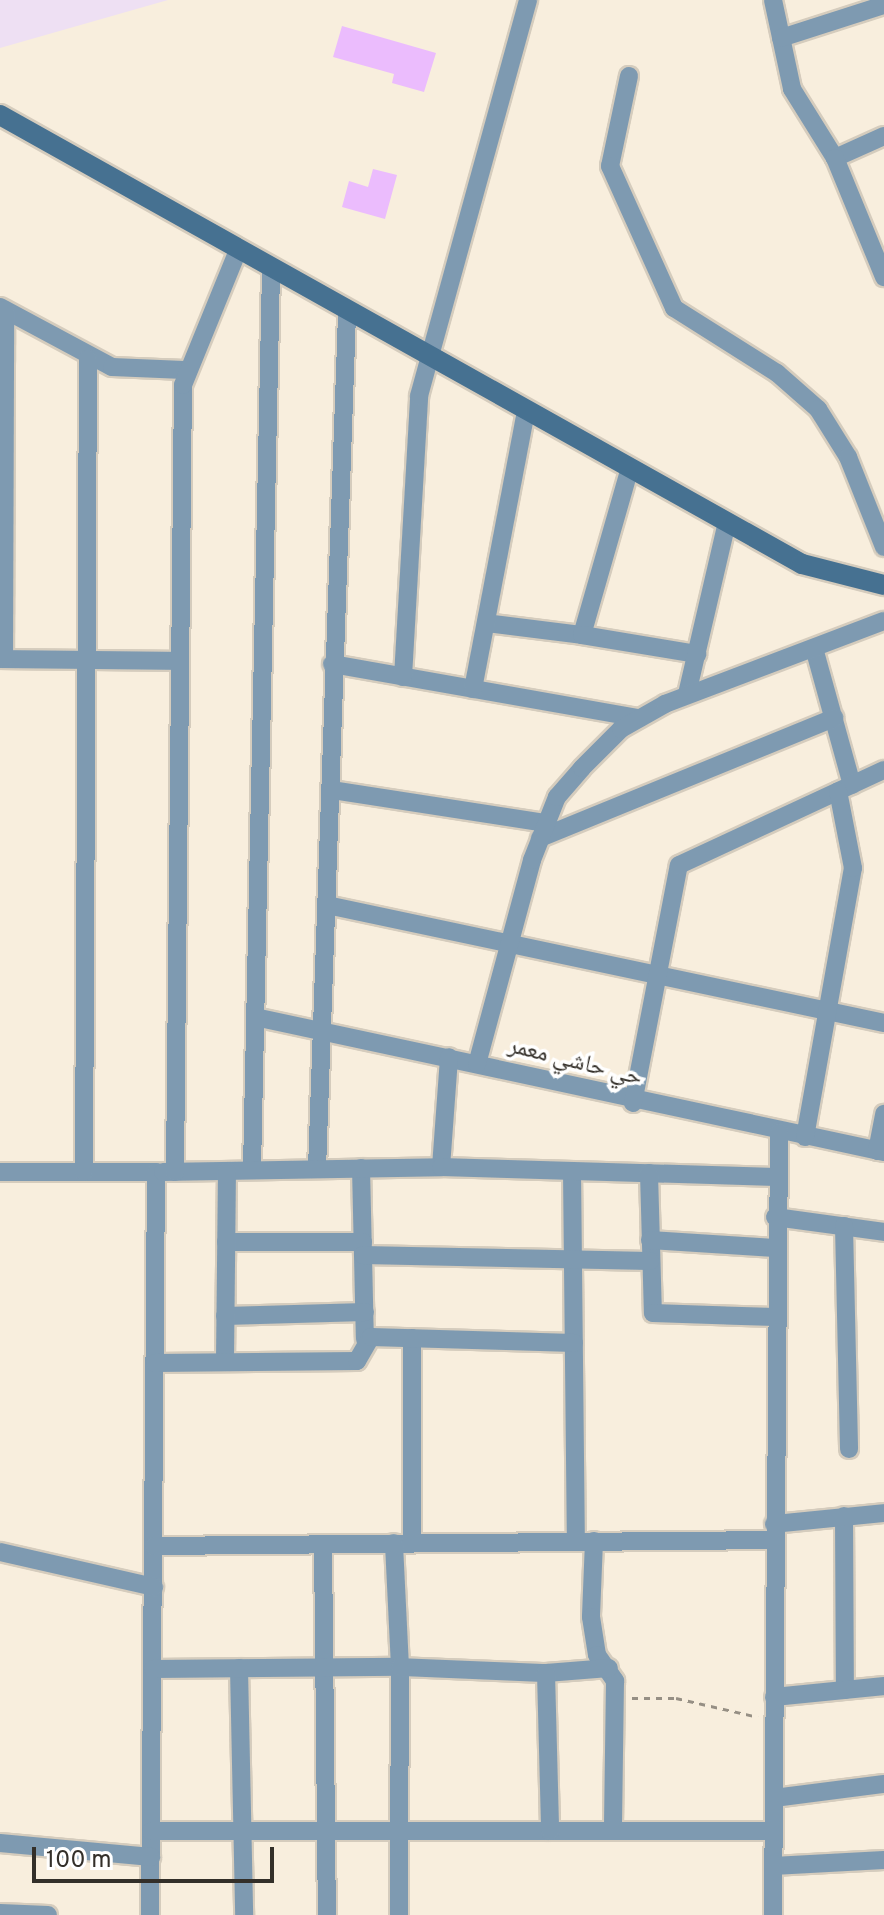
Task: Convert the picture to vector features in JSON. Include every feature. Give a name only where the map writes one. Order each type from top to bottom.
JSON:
[{"type":"street","points":[[403,677],[428,355],[528,0]]},
{"type":"street","points":[[773,0],[800,108],[835,158],[884,277]]},
{"type":"street","points":[[781,38],[884,5]]},
{"type":"street","points":[[629,76],[610,166],[674,308],[777,373],[818,409],[848,457],[884,547]]},
{"type":"street","points":[[0,115],[347,314],[428,355],[802,564],[884,585]]},
{"type":"street","points":[[835,158],[884,136]]},
{"type":"street","points":[[175,1172],[184,370],[238,250]]},
{"type":"street","points":[[252,1170],[271,268]]},
{"type":"street","points":[[3,308],[88,359],[184,370]]},
{"type":"street","points":[[3,308],[2,659],[179,661]]},
{"type":"street","points":[[317,1169],[319,1028],[332,790],[332,664],[347,314]]},
{"type":"street","points":[[84,1172],[84,658],[88,359]]},
{"type":"street","points":[[473,689],[526,410]]},
{"type":"street","points":[[582,635],[630,468]]},
{"type":"street","points":[[687,694],[727,522]]},
{"type":"street","points":[[477,1064],[506,938],[542,831],[582,768],[639,718],[687,694],[884,621]]},
{"type":"street","points":[[486,623],[697,654]]},
{"type":"street","points":[[805,1137],[853,860],[834,718],[814,648]]},
{"type":"street","points":[[332,664],[639,718]]},
{"type":"street","points":[[332,790],[542,831],[834,718]]},
{"type":"street","points":[[633,1103],[675,873],[685,858],[884,770]]},
{"type":"street","points":[[327,905],[506,938],[658,976],[827,1008],[884,1023]]},
{"type":"street","name":"حي حاشي معمر","points":[[255,1017],[449,1057],[633,1103],[881,1151]]},
{"type":"street","points":[[441,1167],[449,1057]]},
{"type":"street","points":[[881,1151],[884,1114]]},
{"type":"street","points":[[773,1915],[775,1217],[779,1132]]},
{"type":"street","points":[[0,1172],[441,1167],[776,1177]]},
{"type":"street","points":[[155,1363],[357,1361],[365,1339],[361,1168]]},
{"type":"street","points":[[225,1360],[227,1171]]},
{"type":"street","points":[[572,1171],[574,1343],[591,1617],[597,1655],[609,1668],[616,1698],[613,1831]]},
{"type":"street","points":[[150,1915],[156,1172]]},
{"type":"street","points":[[649,1173],[650,1261],[657,1316],[775,1317]]},
{"type":"street","points":[[775,1217],[884,1232]]},
{"type":"street","points":[[844,1226],[849,1449]]},
{"type":"street","points":[[650,1240],[775,1248]]},
{"type":"street","points":[[226,1242],[573,1261],[650,1261]]},
{"type":"street","points":[[225,1316],[365,1312]]},
{"type":"street","points":[[399,1915],[400,1667],[412,1338]]},
{"type":"street","points":[[365,1339],[574,1343]]},
{"type":"street","points":[[154,1546],[585,1541],[774,1532],[844,1516],[884,1513]]},
{"type":"street","points":[[844,1516],[845,1690]]},
{"type":"street","points":[[323,1544],[327,1915]]},
{"type":"street","points":[[0,1552],[154,1587]]},
{"type":"street","points":[[153,1669],[400,1667],[546,1673],[609,1668]]},
{"type":"street","points":[[239,1668],[244,1915]]},
{"type":"street","points":[[546,1673],[550,1831]]},
{"type":"street","points":[[774,1697],[884,1686]]},
{"type":"street","points":[[774,1798],[884,1784]]},
{"type":"street","points":[[151,1831],[773,1831]]},
{"type":"street","points":[[0,1843],[151,1857]]},
{"type":"street","points":[[773,1866],[884,1860]]},
{"type":"street","points":[[0,1913],[48,1915]]},
{"type":"path","points":[[616,1698],[676,1698],[774,1721]]},
{"type":"shaded area","points":[[0,0],[168,0],[0,48]]},
{"type":"building","points":[[342,26],[436,53],[424,92],[392,83],[394,74],[333,57]]},
{"type":"building","points":[[373,169],[397,175],[385,219],[342,207],[349,181],[368,187]]}]
